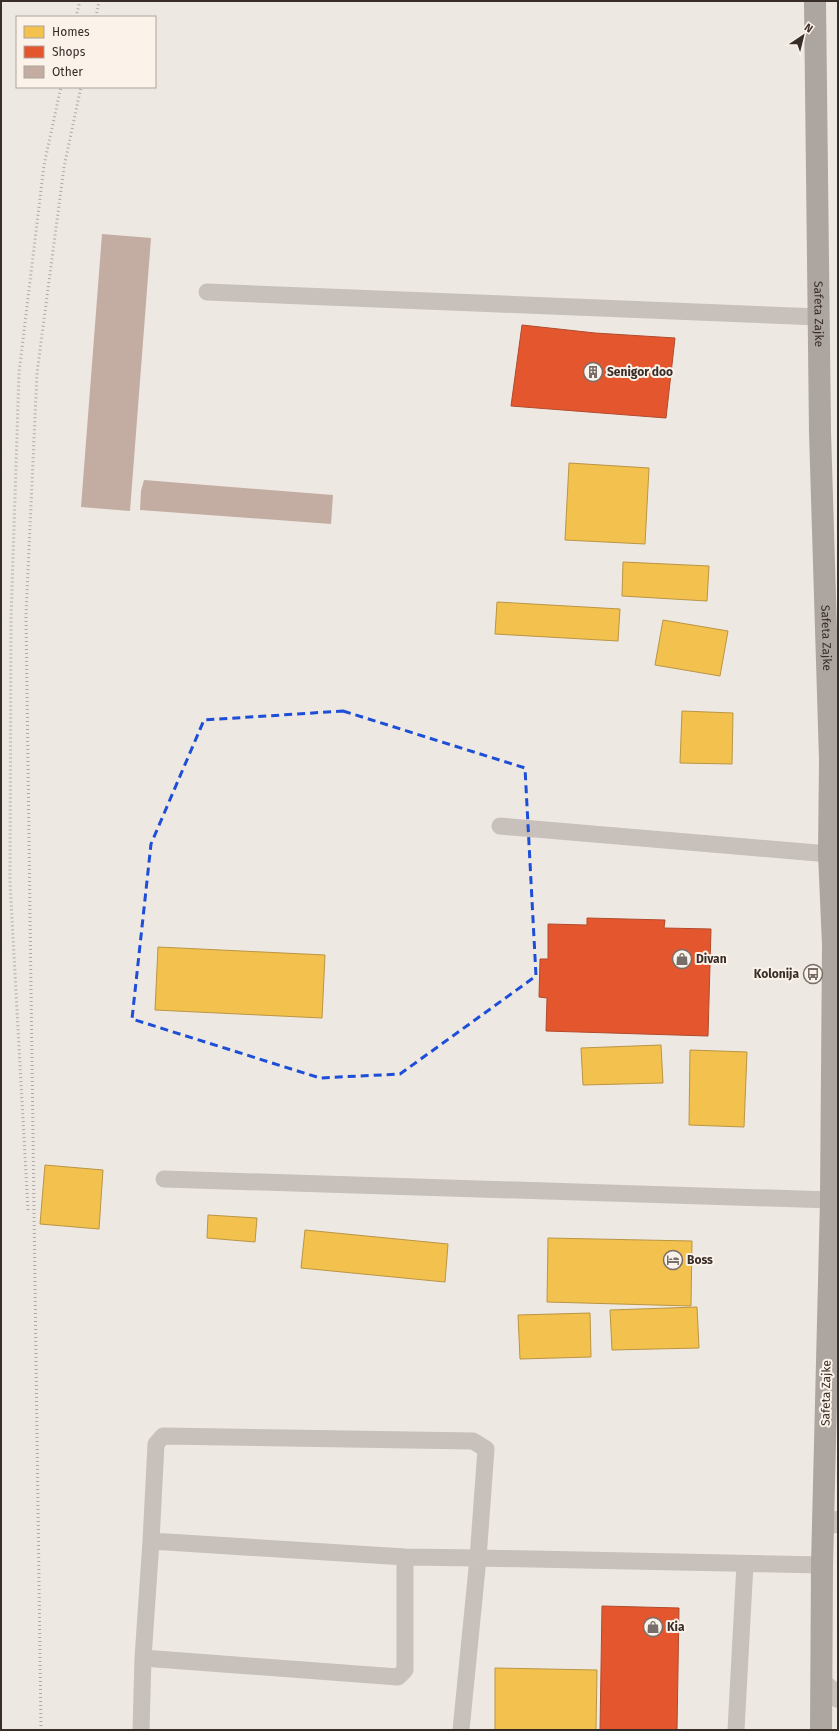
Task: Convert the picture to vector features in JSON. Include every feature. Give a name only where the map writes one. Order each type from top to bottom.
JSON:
[{"type":"main road","name":"Safeta Zajke","points":[[815,1],[819,317],[830,760],[833,791],[829,854],[836,944],[831,1522],[822,1565],[830,1690],[821,1730]]},
{"type":"lane","points":[[207,292],[819,317]]},
{"type":"lane","points":[[500,826],[829,854]]},
{"type":"lane","points":[[164,1179],[833,1186]]},
{"type":"lane","points":[[141,1730],[143,1658],[156,1444],[163,1436],[473,1440],[486,1449],[478,1558],[462,1730]]},
{"type":"lane","points":[[151,1541],[404,1557],[822,1565]]},
{"type":"lane","points":[[143,1658],[398,1677],[405,1670],[404,1557]]},
{"type":"lane","points":[[736,1730],[745,1564]]},
{"type":"highlighted area","points":[[343,711],[525,768],[536,976],[400,1074],[320,1078],[132,1019],[151,844],[204,720]]},
{"type":"building: Homes","points":[[569,463],[649,468],[645,544],[565,540]]},
{"type":"building: Homes","points":[[623,562],[709,566],[707,601],[622,596]]},
{"type":"building: Homes","points":[[497,602],[620,609],[618,641],[495,634]]},
{"type":"building: Homes","points":[[663,620],[728,631],[720,676],[655,665]]},
{"type":"building: Homes","points":[[682,711],[733,713],[732,764],[680,763]]},
{"type":"building: Homes","points":[[158,947],[325,955],[322,1018],[155,1010]]},
{"type":"building: Homes","points":[[661,1045],[663,1083],[583,1085],[581,1048]]},
{"type":"building: Homes","points":[[690,1050],[747,1052],[744,1127],[689,1125]]},
{"type":"building: Homes","points":[[45,1165],[103,1170],[99,1229],[40,1224]]},
{"type":"building: Homes","points":[[208,1215],[257,1218],[255,1242],[207,1238]]},
{"type":"building: Homes","points":[[305,1230],[448,1244],[445,1282],[301,1268]]},
{"type":"building: Homes","points":[[548,1238],[692,1241],[691,1306],[547,1302]]},
{"type":"building: Homes","points":[[697,1307],[699,1348],[612,1350],[610,1310]]},
{"type":"building: Homes","points":[[590,1313],[591,1357],[520,1359],[518,1315]]},
{"type":"building: Homes","points":[[495,1668],[597,1670],[596,1730],[495,1730]]},
{"type":"building: Shops","name":"Senigor doo","points":[[522,325],[595,333],[675,338],[666,418],[511,406]]},
{"type":"building: Shops","points":[[587,918],[665,920],[664,928],[711,929],[708,1036],[546,1031],[547,998],[539,997],[540,959],[548,959],[548,924],[587,925]]},
{"type":"building: Shops","points":[[602,1606],[679,1608],[677,1730],[600,1730]]},
{"type":"building: Other","points":[[102,234],[151,238],[130,511],[81,507]]},
{"type":"building: Other","points":[[144,480],[333,495],[331,524],[140,510],[141,491]]},
{"type":"railway","points":[[76,16],[80,1]]},
{"type":"railway","points":[[96,16],[99,1]]},
{"type":"railway","points":[[28,1210],[10,883],[11,620],[19,373],[44,165],[61,88]]},
{"type":"railway","points":[[41,1730],[26,615],[37,373],[64,167],[81,88]]},
{"type":"place","name":"Senigor doo","points":[[593,372]]},
{"type":"place","name":"Divan","points":[[682,959]]},
{"type":"place","name":"Kolonija","points":[[813,974]]},
{"type":"place","name":"Boss","points":[[673,1260]]},
{"type":"place","name":"Kia","points":[[653,1627]]}]
